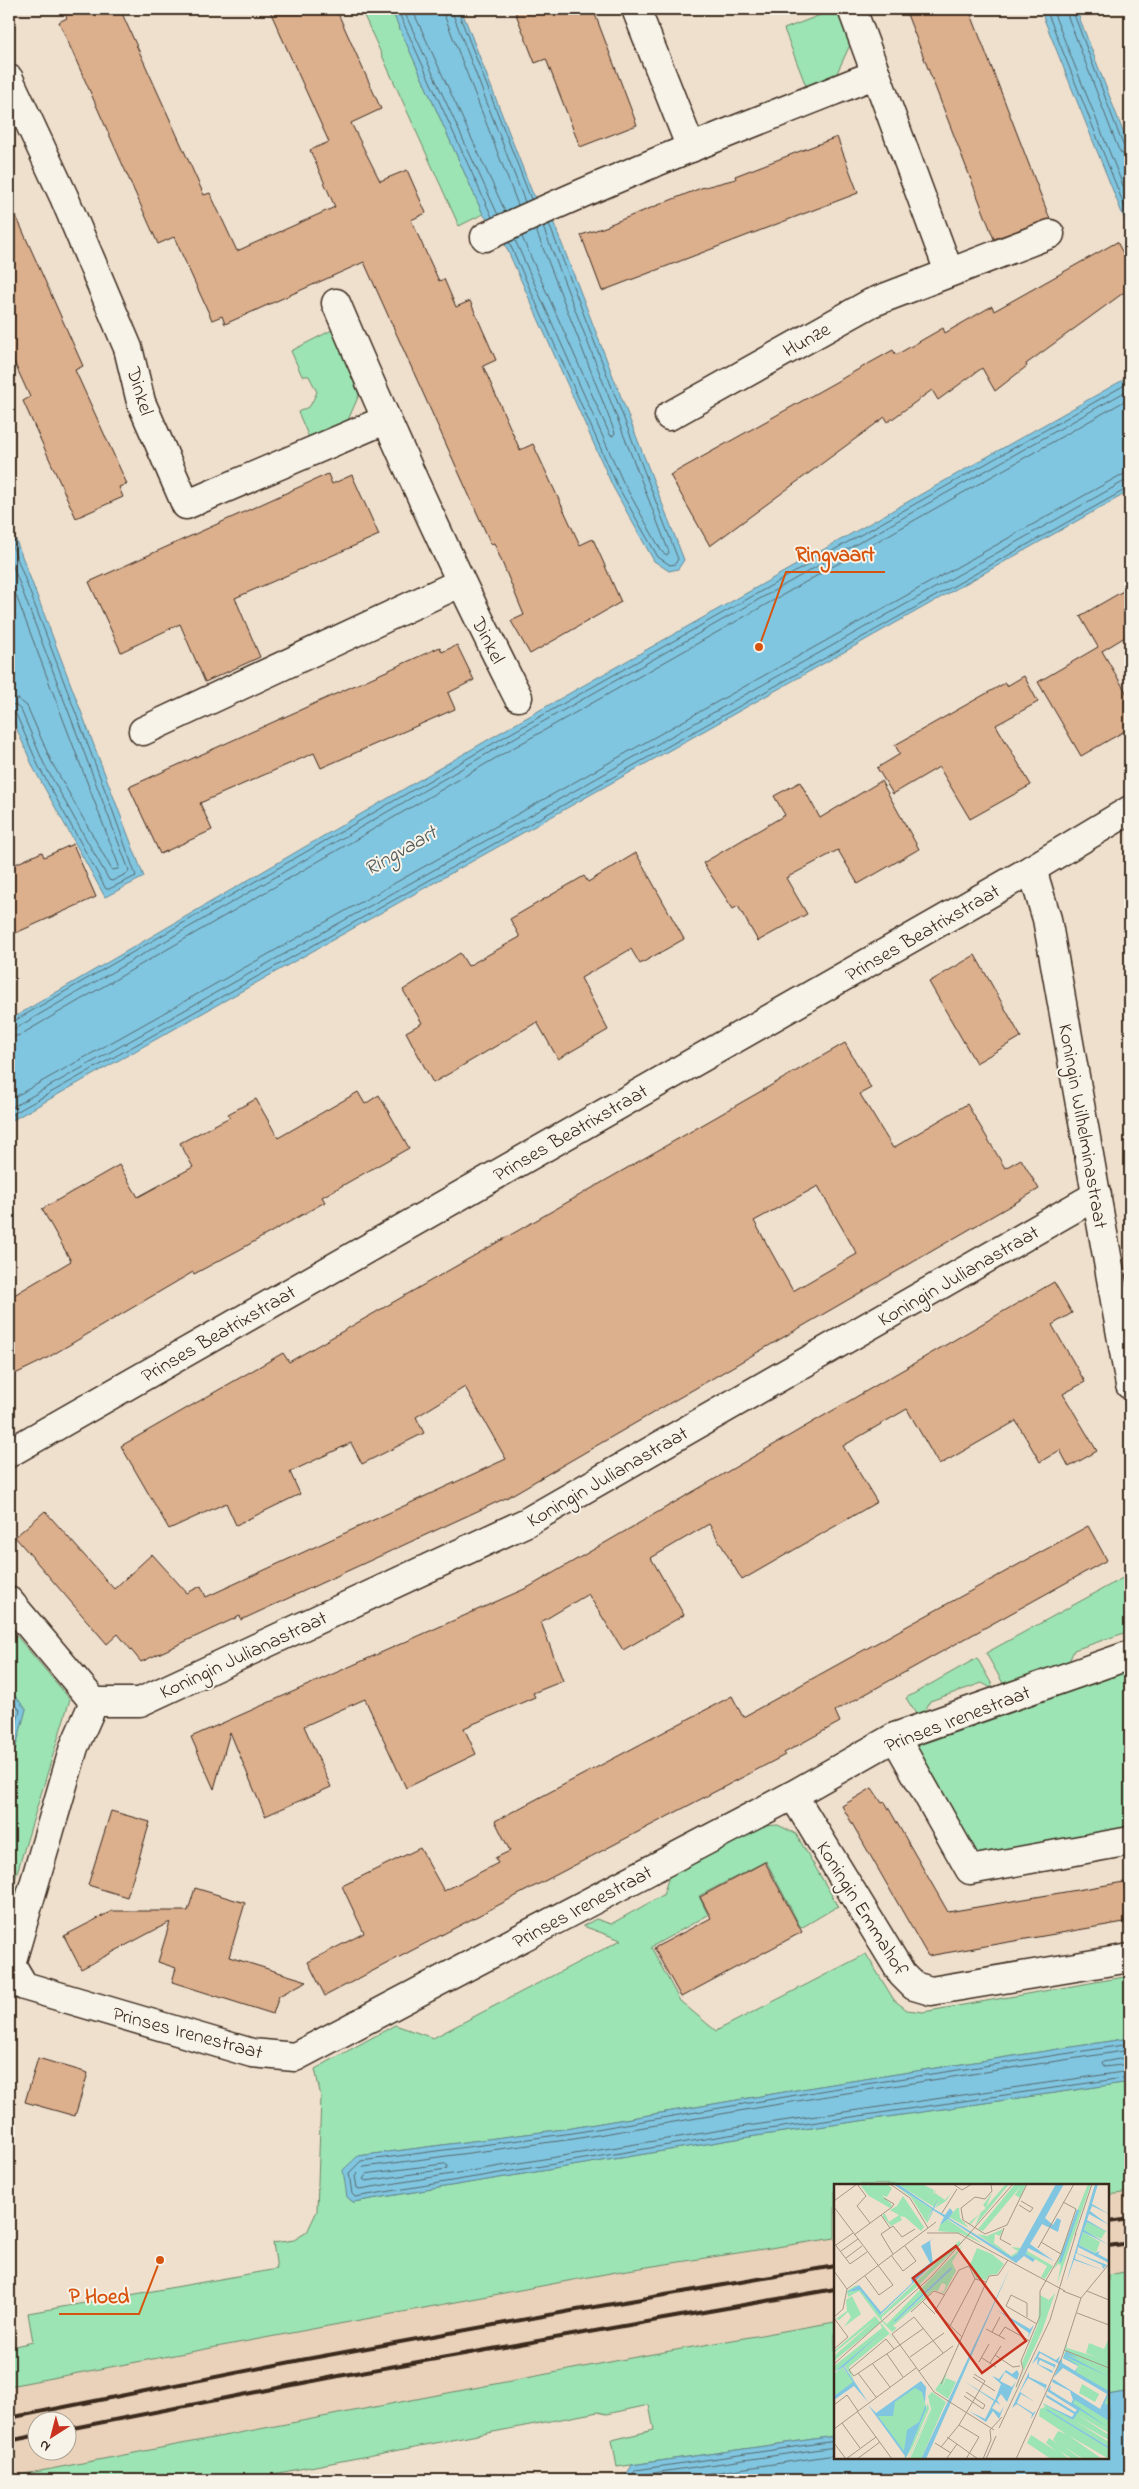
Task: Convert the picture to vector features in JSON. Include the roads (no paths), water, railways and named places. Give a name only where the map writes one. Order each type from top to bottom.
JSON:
[{"type":"street","points":[[636,9],[691,148]]},
{"type":"street","points":[[852,9],[949,272]]},
{"type":"street","points":[[485,237],[691,148],[876,74]]},
{"type":"street","name":"Dinkel","points":[[9,79],[64,197],[128,348],[141,402],[186,505],[385,420]]},
{"type":"street","name":"Hunze","points":[[669,416],[871,303],[1050,234]]},
{"type":"street","name":"Dinkel","points":[[336,304],[385,420],[460,583],[518,697]]},
{"type":"street","points":[[143,731],[460,583]]},
{"type":"street","name":"Prinses Beatrixstraat","points":[[9,1452],[1032,869],[1130,810]]},
{"type":"street","name":"Koningin Wilhelminastraat","points":[[1032,869],[1047,919],[1130,1386]]},
{"type":"street","name":"Koningin Julianastraat","points":[[94,1702],[140,1702],[527,1522],[1097,1195]]},
{"type":"street","points":[[9,1601],[94,1702]]},
{"type":"street","name":"Prinses Irenestraat","points":[[94,1702],[74,1747],[11,1964],[24,1986],[252,2053],[295,2057],[793,1794],[896,1737],[1130,1655]]},
{"type":"street","points":[[896,1737],[970,1870],[1130,1841]]},
{"type":"street","name":"Koningin Emmahof","points":[[793,1794],[902,1974],[914,1986],[931,1991],[939,1990],[1130,1958]]},
{"type":"water","points":[[391,9],[461,9],[532,192],[553,221],[684,560],[678,569],[669,571],[654,561],[613,487],[504,242],[483,214]]},
{"type":"water","points":[[1040,9],[1076,9],[1130,150],[1130,233]]},
{"type":"water","points":[[1130,376],[1130,491],[9,1122],[9,1020],[503,731]]},
{"type":"water","points":[[9,522],[144,877],[105,897],[34,769],[9,711]]},
{"type":"water","points":[[9,1689],[26,1709],[9,1772]]},
{"type":"water","points":[[1130,2038],[1130,2082],[742,2138],[353,2202],[347,2197],[343,2170],[358,2156],[572,2128],[826,2085]]},
{"type":"water","points":[[1130,2391],[1130,2480],[623,2480],[632,2465],[834,2436],[834,2459],[1109,2459],[1109,2395]]},
{"type":"railway","points":[[1109,2222],[1130,2219]]},
{"type":"railway","points":[[1109,2246],[1130,2243]]},
{"type":"railway","points":[[9,2418],[301,2360],[834,2266]]},
{"type":"railway","points":[[78,2427],[344,2375],[834,2289]]},
{"type":"railway","points":[[9,2441],[28,2437]]},
{"type":"place","name":"Ringvaart","points":[[759,647]]},
{"type":"place","name":"P Hoed","points":[[160,2260]]}]
